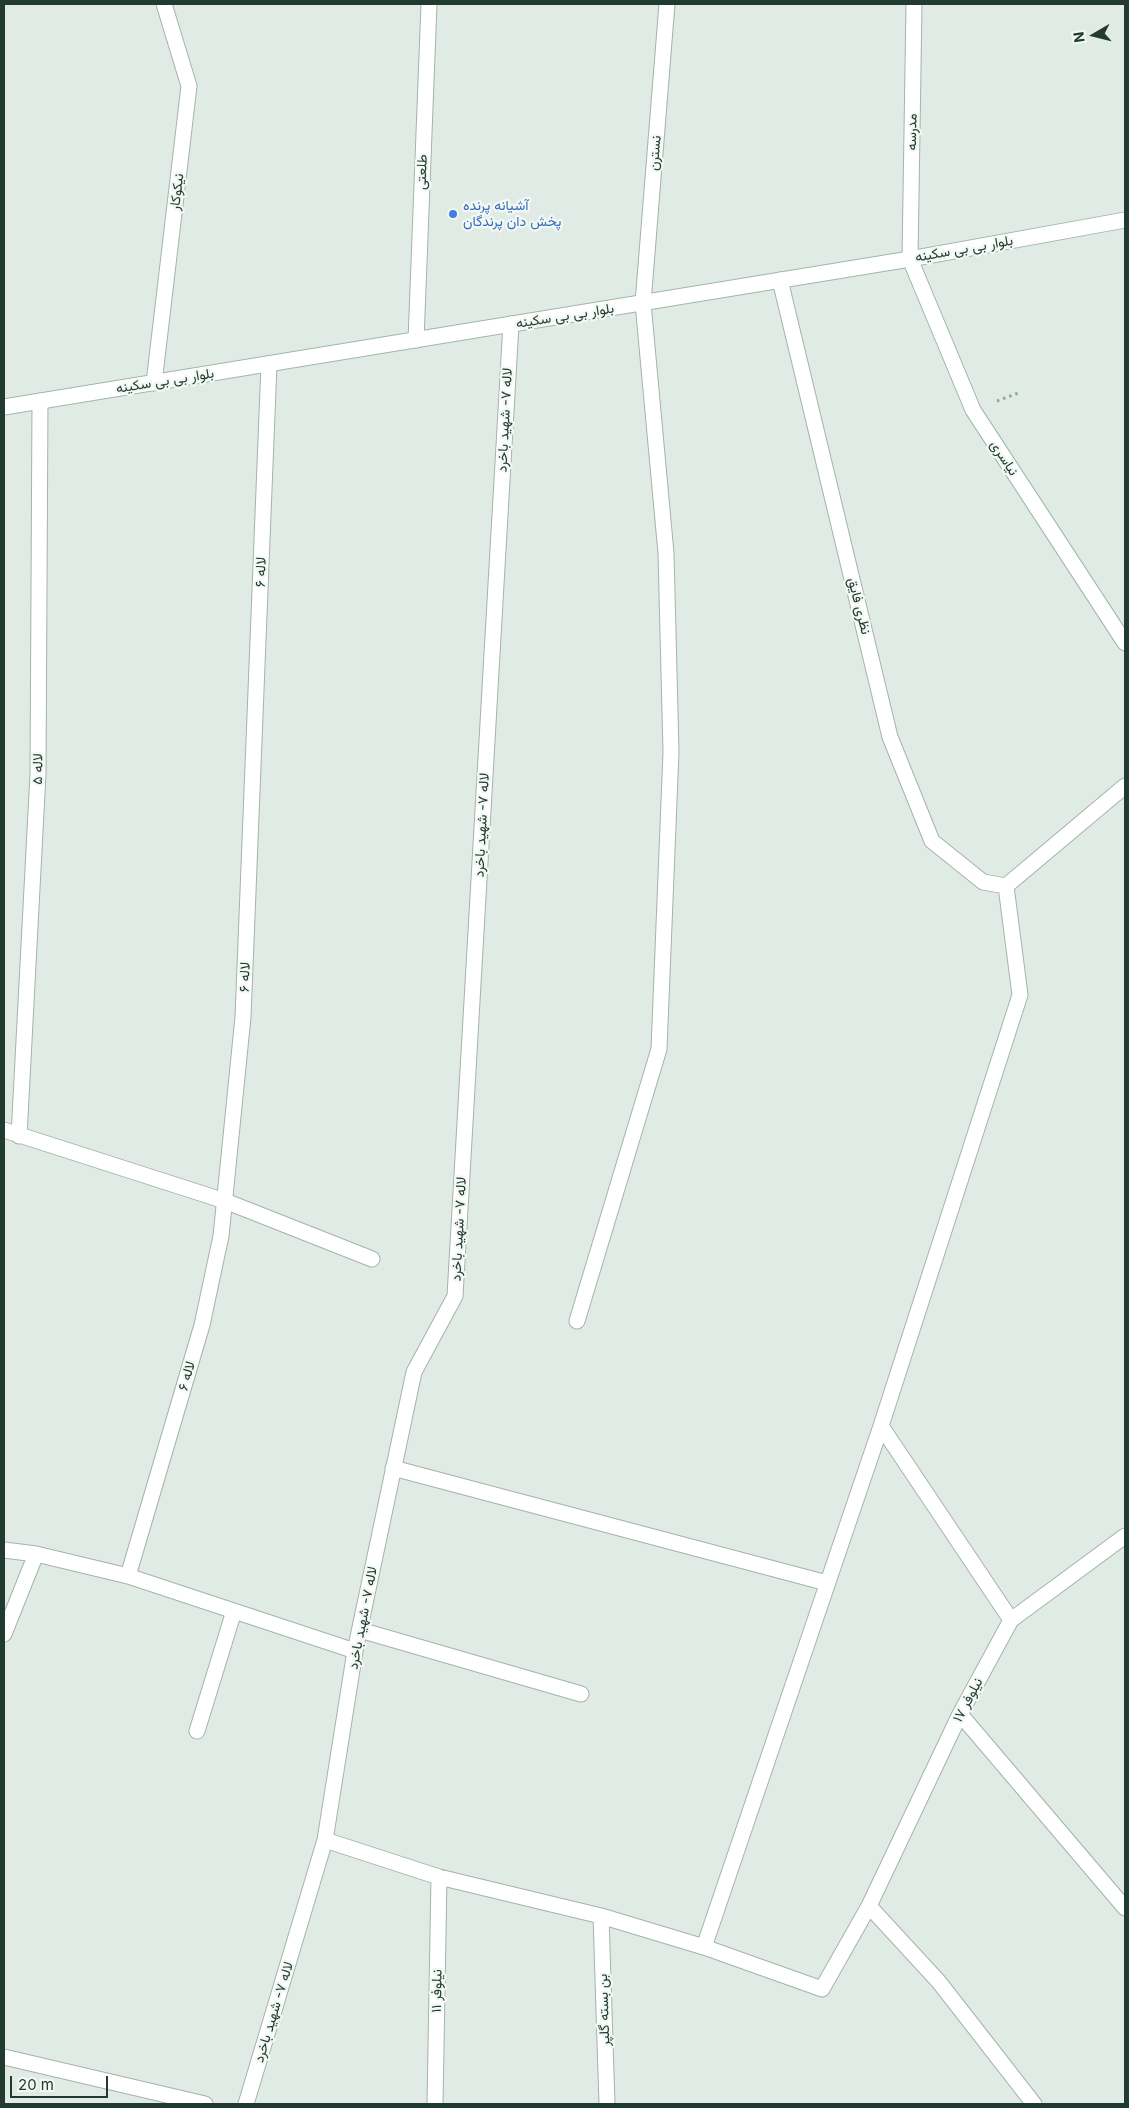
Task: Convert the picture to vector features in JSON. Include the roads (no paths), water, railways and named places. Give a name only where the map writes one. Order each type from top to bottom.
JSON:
[{"type":"street","name":"نیکوکار","points":[[154,383],[189,86],[164,4]]},
{"type":"street","name":"طلعتی","points":[[416,340],[429,4]]},
{"type":"street","name":"نسترن","points":[[577,1321],[659,1050],[671,752],[666,553],[643,303],[667,4]]},
{"type":"street","name":"مدرسه","points":[[910,259],[914,4]]},
{"type":"street","name":"بلوار بی بی سکینه","points":[[4,407],[910,259],[1125,220]]},
{"type":"street","name":"نیاسری","points":[[910,259],[973,410],[1125,643]]},
{"type":"street","name":"نظری فایق","points":[[780,280],[890,736],[932,841],[983,882],[1006,886]]},
{"type":"street","name":"لاله ۷- شهید باخرد","points":[[246,2104],[325,1840],[355,1651],[414,1372],[455,1296],[511,324]]},
{"type":"street","name":"لاله ۶","points":[[128,1576],[202,1325],[221,1236],[243,1018],[269,364]]},
{"type":"street","name":"لاله ۵","points":[[19,1136],[38,774],[40,401]]},
{"type":"street","points":[[325,1840],[439,1877],[601,1916],[704,1947],[881,1426],[1020,995],[1006,886],[1125,786]]},
{"type":"street","points":[[4,1130],[225,1201],[372,1259]]},
{"type":"street","points":[[881,1426],[1011,1620],[1125,1536]]},
{"type":"street","points":[[393,1468],[827,1583]]},
{"type":"street","points":[[4,1550],[36,1554],[128,1576],[355,1651]]},
{"type":"street","points":[[4,1634],[36,1554]]},
{"type":"street","points":[[197,1731],[234,1611]]},
{"type":"street","name":"نیلوفر ۱۷","points":[[704,1947],[822,1989],[869,1906],[960,1714],[1011,1620]]},
{"type":"street","points":[[360,1630],[581,1694]]},
{"type":"street","points":[[960,1714],[1125,1908]]},
{"type":"street","name":"نیلوفر ۱۱","points":[[435,2104],[439,1877]]},
{"type":"street","points":[[869,1906],[939,1982],[1034,2104]]},
{"type":"street","name":"بن بسته گلپر","points":[[601,1916],[607,2104]]},
{"type":"street","points":[[4,2056],[205,2104]]},
{"type":"place","name":"آشیانه پرنده پخش دان پرندگان","points":[[453,214]]}]
